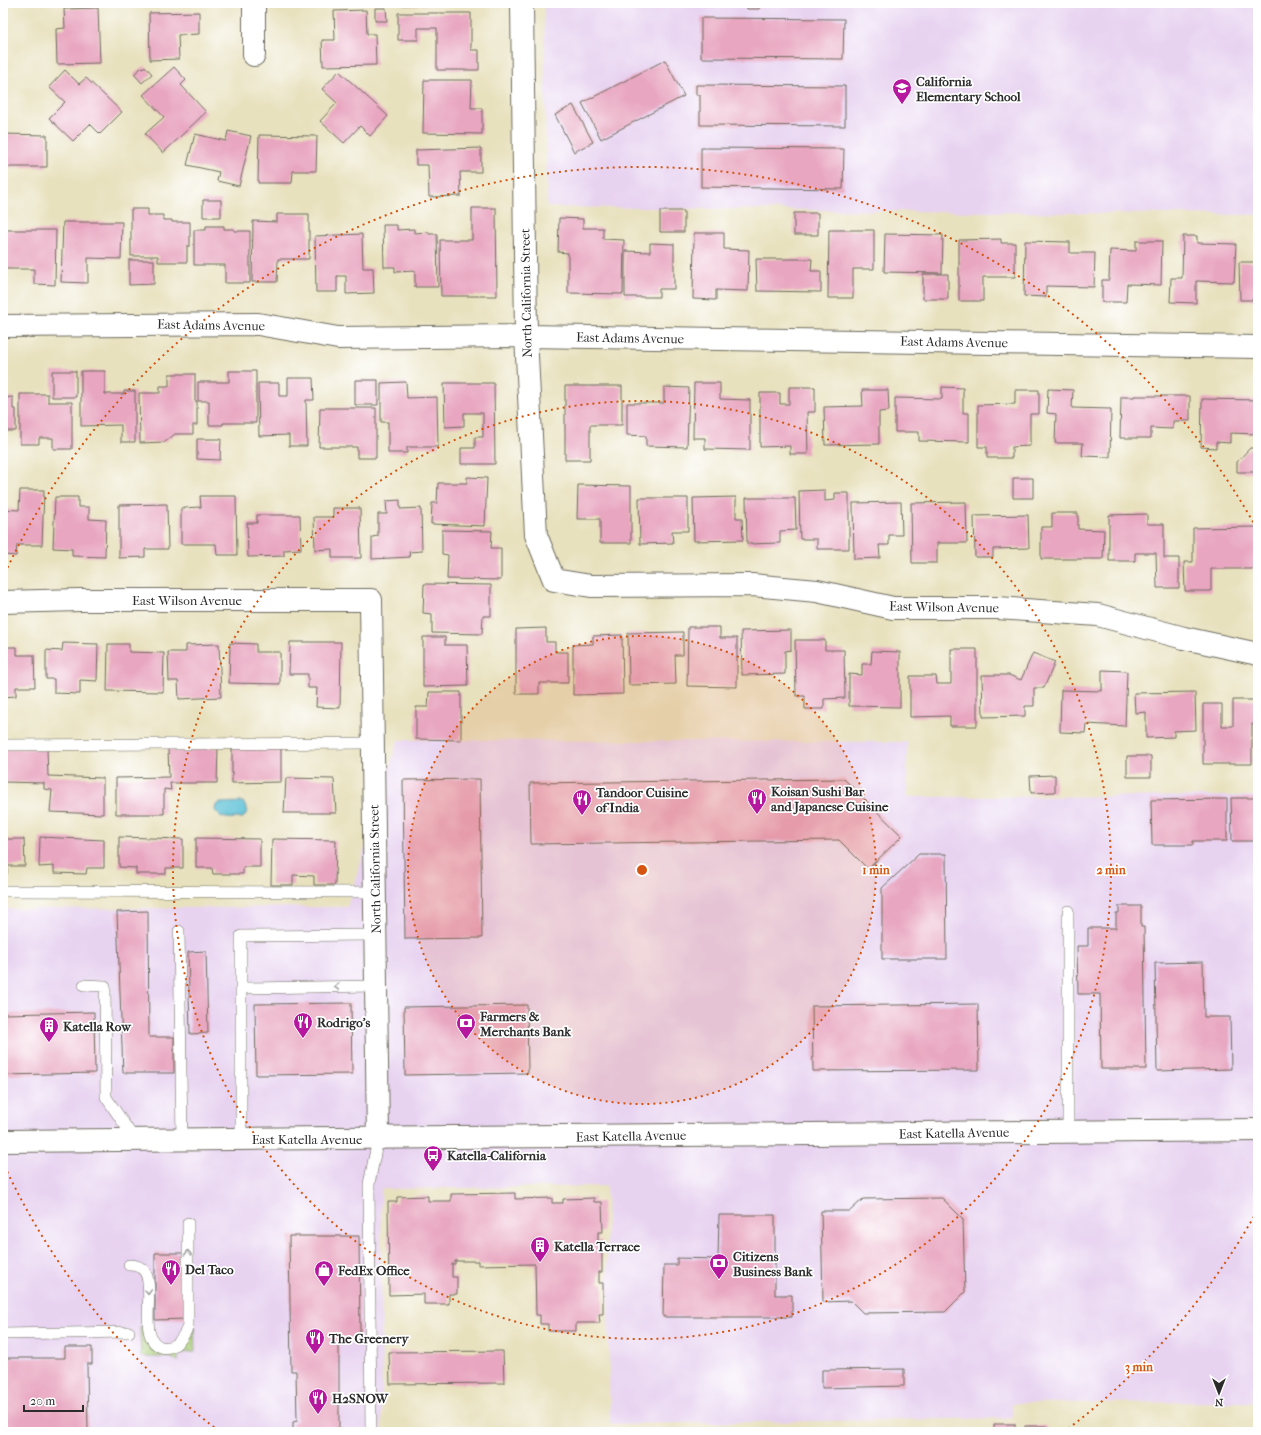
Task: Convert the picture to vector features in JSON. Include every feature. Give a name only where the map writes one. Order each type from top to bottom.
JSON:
[{"type":"street","points":[[254,3],[254,55]]},
{"type":"street","name":"North California Street","points":[[522,3],[526,336],[536,535],[554,580]]},
{"type":"street","name":"East Adams Avenue","points":[[3,326],[258,324],[338,338],[526,336],[1258,347]]},
{"type":"street","name":"East Wilson Avenue","points":[[554,580],[591,586],[752,585],[817,591],[893,608],[997,608],[1098,615],[1184,638],[1258,654]]},
{"type":"street","name":"East Wilson Avenue","points":[[3,602],[80,600],[371,600]]},
{"type":"street","name":"North California Street","points":[[371,600],[378,1139]]},
{"type":"street","name":"East Katella Avenue","points":[[3,1141],[378,1139],[1258,1130]]},
{"type":"lane","points":[[3,745],[373,743]]},
{"type":"lane","points":[[3,891],[375,892]]},
{"type":"lane","points":[[1068,911],[1068,1132]]},
{"type":"lane","points":[[179,931],[182,1140]]},
{"type":"lane","points":[[241,1140],[241,936],[375,935]]},
{"type":"lane","points":[[84,985],[105,986],[106,1098],[135,1140]]},
{"type":"lane","points":[[241,988],[376,986]]},
{"type":"lane","points":[[371,1432],[369,1184],[378,1139]]},
{"type":"lane","points":[[129,1265],[136,1265],[142,1268],[146,1273],[149,1329],[152,1341],[165,1348],[173,1346],[180,1341],[188,1326],[188,1223]]},
{"type":"lane","points":[[3,1334],[129,1332]]},
{"type":"shaded area","name":"California Elementary School","points":[[544,3],[1258,3],[1258,215],[547,207]]},
{"type":"shaded area","points":[[398,740],[907,742],[907,797],[1258,796],[1258,1402],[1012,1403],[1012,1418],[610,1424],[606,1186],[381,1189],[382,1432],[3,1432],[3,909],[347,907]]},
{"type":"green space","points":[[140,1327],[143,1327],[146,1341],[150,1346],[161,1353],[174,1352],[184,1347],[188,1342],[194,1328],[195,1352],[178,1353],[178,1362],[170,1357],[141,1357]]},
{"type":"water","points":[[243,802],[248,811],[243,818],[220,816],[215,810],[216,805],[220,803]]},
{"type":"building","points":[[401,3],[463,3],[463,4],[401,5]]},
{"type":"building","points":[[702,3],[702,5],[661,4]]},
{"type":"building","points":[[747,3],[759,3],[759,9],[747,9]]},
{"type":"building","points":[[98,8],[100,63],[57,64],[56,29],[65,28],[64,9]]},
{"type":"building","points":[[375,8],[386,8],[387,21],[375,21]]},
{"type":"building","points":[[366,10],[367,34],[375,34],[376,65],[323,66],[322,40],[335,40],[334,11]]},
{"type":"building","points":[[199,12],[199,34],[178,35],[179,59],[150,60],[149,13]]},
{"type":"building","points":[[398,13],[471,13],[471,50],[479,50],[479,70],[437,70],[437,28],[418,28],[418,40],[398,40]]},
{"type":"building","points":[[701,18],[844,19],[843,59],[701,58]]},
{"type":"building","points":[[665,60],[684,96],[601,139],[582,103]]},
{"type":"building","points":[[145,66],[152,74],[142,83],[134,74]]},
{"type":"building","points":[[174,67],[186,80],[181,85],[206,112],[163,153],[145,134],[164,117],[143,95]]},
{"type":"building","points":[[65,70],[79,84],[86,78],[122,112],[100,134],[90,124],[73,141],[49,118],[65,102],[49,87]]},
{"type":"building","points":[[339,71],[388,116],[370,136],[360,126],[344,143],[320,121],[337,103],[322,89]]},
{"type":"building","points":[[424,80],[472,80],[471,108],[482,108],[482,134],[423,133]]},
{"type":"building","points":[[696,85],[845,86],[845,126],[700,125],[700,95],[696,95]]},
{"type":"building","points":[[573,105],[593,142],[574,152],[555,115]]},
{"type":"building","points":[[228,131],[251,136],[239,186],[217,181],[219,172],[187,165],[195,134],[226,141]]},
{"type":"building","points":[[3,134],[47,135],[47,167],[3,167]]},
{"type":"building","points":[[259,135],[317,136],[316,171],[293,171],[292,183],[258,183]]},
{"type":"building","points":[[481,148],[481,172],[460,172],[461,196],[429,197],[428,165],[416,165],[416,150]]},
{"type":"building","points":[[701,148],[844,149],[843,189],[701,187]]},
{"type":"building","points":[[203,200],[221,200],[221,217],[203,217]]},
{"type":"building","points":[[472,208],[496,208],[497,296],[441,296],[440,240],[472,240]]},
{"type":"building","points":[[131,209],[148,209],[148,215],[163,215],[163,220],[172,220],[172,222],[190,222],[190,246],[187,246],[187,262],[158,262],[158,256],[131,256]]},
{"type":"building","points":[[660,211],[684,211],[684,232],[660,232]]},
{"type":"building","points":[[794,213],[818,213],[818,235],[794,235]]},
{"type":"building","points":[[277,214],[309,214],[309,259],[278,259],[277,282],[252,282],[253,221],[277,222]]},
{"type":"building","points":[[559,218],[583,219],[583,228],[603,228],[603,239],[624,240],[623,294],[568,293],[568,253],[558,252]]},
{"type":"building","points":[[63,222],[122,222],[121,259],[88,258],[88,283],[61,282]]},
{"type":"building","points":[[383,225],[397,225],[397,230],[414,229],[414,233],[429,232],[429,234],[437,234],[438,287],[415,287],[415,271],[395,272],[395,267],[384,267]]},
{"type":"building","points":[[206,226],[224,226],[224,229],[234,229],[234,231],[250,231],[250,283],[225,283],[225,265],[194,265],[194,230],[206,230]]},
{"type":"building","points":[[3,230],[56,230],[55,285],[34,284],[34,269],[3,269]]},
{"type":"building","points":[[829,230],[874,230],[874,269],[853,269],[853,298],[828,298]]},
{"type":"building","points":[[694,233],[724,233],[724,249],[749,250],[748,291],[716,290],[716,300],[693,299]]},
{"type":"building","points":[[362,234],[363,268],[373,268],[374,293],[346,294],[346,276],[337,276],[337,292],[316,292],[315,236]]},
{"type":"building","points":[[885,234],[943,235],[942,273],[884,272]]},
{"type":"building","points":[[1183,236],[1197,236],[1197,243],[1236,244],[1234,282],[1196,281],[1196,303],[1170,302],[1171,278],[1182,278]]},
{"type":"building","points":[[1001,239],[1001,243],[1015,243],[1015,277],[983,277],[983,301],[959,301],[959,240]]},
{"type":"building","points":[[1025,241],[1070,242],[1070,253],[1095,253],[1094,287],[1046,286],[1046,297],[1024,296]]},
{"type":"building","points":[[1136,241],[1162,241],[1161,285],[1127,284],[1126,302],[1102,302],[1102,280],[1109,280],[1110,250],[1136,251]]},
{"type":"building","points":[[650,243],[674,244],[674,289],[659,289],[659,297],[625,297],[625,251],[650,252]]},
{"type":"building","points":[[756,259],[812,259],[811,271],[821,271],[821,292],[757,291]]},
{"type":"building","points":[[129,260],[154,260],[154,284],[129,285]]},
{"type":"building","points":[[1239,262],[1258,262],[1258,300],[1240,300]]},
{"type":"building","points":[[923,274],[948,274],[948,299],[923,299]]},
{"type":"building","points":[[52,371],[76,371],[76,397],[52,397]]},
{"type":"building","points":[[81,371],[105,371],[105,394],[124,394],[124,391],[135,391],[135,442],[121,442],[121,425],[81,426]]},
{"type":"building","points":[[229,371],[256,371],[256,423],[223,423],[223,425],[209,425],[209,401],[198,401],[198,382],[229,382]]},
{"type":"building","points":[[169,374],[195,374],[197,425],[193,425],[193,434],[175,434],[165,442],[140,443],[139,393],[160,393],[160,386],[169,386]]},
{"type":"building","points":[[288,378],[313,378],[314,400],[306,400],[307,446],[289,446],[289,435],[259,436],[258,383],[279,383],[279,396],[288,396]]},
{"type":"building","points":[[355,380],[378,380],[378,405],[355,405]]},
{"type":"building","points":[[406,382],[407,398],[437,397],[438,447],[407,447],[407,453],[388,453],[388,422],[381,422],[381,383]]},
{"type":"building","points":[[444,383],[494,383],[495,464],[461,464],[461,448],[475,448],[475,437],[483,437],[483,413],[464,413],[464,426],[445,427]]},
{"type":"building","points":[[694,383],[720,383],[720,399],[750,400],[750,450],[705,449],[705,438],[693,438]]},
{"type":"building","points":[[565,386],[622,386],[622,425],[590,425],[590,460],[565,460]]},
{"type":"building","points":[[664,387],[689,388],[687,447],[646,446],[646,436],[627,435],[627,403],[664,403]]},
{"type":"building","points":[[789,387],[815,387],[815,412],[807,412],[808,454],[790,454],[790,446],[760,447],[760,393],[780,393],[780,404],[789,404]]},
{"type":"building","points":[[942,387],[963,388],[963,413],[969,413],[969,442],[919,441],[919,432],[895,432],[895,398],[942,399]]},
{"type":"building","points":[[1048,389],[1073,390],[1072,408],[1111,409],[1110,457],[1082,456],[1083,443],[1055,443],[1056,414],[1047,413]]},
{"type":"building","points":[[862,390],[888,390],[889,411],[879,412],[879,444],[825,445],[824,407],[863,406]]},
{"type":"building","points":[[1015,390],[1039,390],[1039,414],[1030,414],[1030,446],[1012,447],[1012,458],[987,458],[987,447],[978,447],[978,405],[1015,404]]},
{"type":"building","points":[[20,394],[48,394],[48,402],[72,402],[72,449],[53,449],[53,438],[39,438],[39,444],[20,444]]},
{"type":"building","points":[[1190,396],[1190,421],[1173,421],[1173,429],[1151,428],[1151,438],[1120,438],[1121,397]]},
{"type":"building","points":[[13,397],[13,409],[16,409],[16,431],[3,431],[3,398]]},
{"type":"building","points":[[1202,399],[1258,400],[1257,434],[1230,433],[1230,443],[1216,442],[1216,448],[1201,447]]},
{"type":"building","points":[[320,408],[376,408],[376,458],[357,458],[357,447],[319,447]]},
{"type":"building","points":[[197,439],[221,439],[220,460],[197,459]]},
{"type":"building","points":[[1250,448],[1258,448],[1258,472],[1237,472],[1237,462]]},
{"type":"building","points":[[467,477],[487,478],[485,526],[431,524],[432,503],[437,503],[438,483],[467,483]]},
{"type":"building","points":[[1013,478],[1033,478],[1033,498],[1013,498]]},
{"type":"building","points":[[578,485],[631,486],[631,543],[600,543],[600,519],[577,519]]},
{"type":"building","points":[[20,490],[44,490],[42,545],[17,545],[16,556],[3,555],[3,509],[19,510]]},
{"type":"building","points":[[825,490],[825,501],[835,500],[835,493],[849,493],[849,549],[817,549],[817,539],[800,539],[799,491]]},
{"type":"building","points":[[200,496],[236,496],[237,555],[217,555],[216,544],[181,544],[181,508],[201,507]]},
{"type":"building","points":[[55,497],[78,497],[78,507],[89,507],[89,519],[106,520],[105,557],[72,556],[72,549],[53,548]]},
{"type":"building","points":[[736,497],[736,518],[742,518],[743,540],[694,541],[693,498]]},
{"type":"building","points":[[639,498],[688,498],[688,531],[672,531],[673,543],[640,544]]},
{"type":"building","points":[[746,498],[795,498],[796,530],[780,531],[780,543],[747,544]]},
{"type":"building","points":[[400,500],[400,509],[421,508],[422,551],[409,552],[410,557],[372,559],[372,537],[378,536],[378,514],[387,514],[386,501]]},
{"type":"building","points":[[901,502],[902,535],[889,535],[889,545],[879,545],[880,558],[854,559],[853,503]]},
{"type":"building","points":[[966,502],[967,543],[937,543],[937,563],[912,563],[911,503]]},
{"type":"building","points":[[167,504],[168,549],[145,549],[145,557],[119,558],[119,505]]},
{"type":"building","points":[[333,508],[360,508],[361,558],[332,558],[332,549],[315,550],[314,517],[333,517]]},
{"type":"building","points":[[1052,513],[1078,513],[1078,529],[1104,530],[1103,559],[1041,559],[1041,527],[1052,527]]},
{"type":"building","points":[[1147,514],[1147,524],[1164,524],[1164,558],[1179,558],[1179,588],[1157,588],[1156,553],[1135,553],[1135,561],[1109,561],[1109,515]]},
{"type":"building","points":[[257,515],[300,515],[301,549],[284,550],[284,556],[248,557],[247,523],[257,523]]},
{"type":"building","points":[[1028,515],[1029,548],[993,549],[993,557],[975,557],[974,516]]},
{"type":"building","points":[[1257,527],[1257,569],[1211,569],[1211,591],[1185,591],[1184,562],[1193,562],[1193,528]]},
{"type":"building","points":[[442,530],[492,531],[491,548],[501,548],[501,580],[447,579],[448,555],[442,554]]},
{"type":"building","points":[[424,584],[491,585],[491,616],[483,616],[482,634],[432,633],[432,614],[423,613]]},
{"type":"building","points":[[688,627],[720,627],[720,638],[737,638],[737,687],[687,686]]},
{"type":"building","points":[[546,628],[546,642],[555,642],[555,652],[568,652],[568,683],[539,683],[539,694],[516,694],[516,629]]},
{"type":"building","points":[[791,630],[791,650],[785,651],[785,674],[742,675],[741,631]]},
{"type":"building","points":[[683,632],[683,655],[675,655],[676,684],[629,685],[628,633]]},
{"type":"building","points":[[622,635],[623,694],[573,695],[573,645],[593,644],[593,636]]},
{"type":"building","points":[[423,637],[445,637],[445,645],[467,645],[468,686],[423,687]]},
{"type":"building","points":[[795,640],[825,640],[825,650],[844,650],[845,698],[824,699],[824,709],[805,709],[805,696],[796,696]]},
{"type":"building","points":[[290,642],[341,642],[340,708],[316,707],[317,688],[308,688],[308,674],[289,674]]},
{"type":"building","points":[[63,643],[98,644],[97,681],[80,680],[80,694],[54,693],[54,679],[46,679],[46,650],[62,651]]},
{"type":"building","points":[[230,643],[256,644],[256,652],[280,652],[280,684],[229,683]]},
{"type":"building","points":[[108,644],[129,644],[129,652],[164,653],[163,692],[107,691]]},
{"type":"building","points":[[219,644],[221,697],[179,699],[178,681],[169,681],[168,652],[186,652],[186,645]]},
{"type":"building","points":[[3,647],[17,647],[17,655],[34,655],[35,687],[16,687],[16,696],[3,697]]},
{"type":"building","points":[[951,649],[977,649],[977,726],[950,726],[950,716],[910,717],[910,676],[936,676],[937,684],[951,684]]},
{"type":"building","points":[[872,651],[900,652],[900,707],[849,706],[849,674],[862,675],[862,664],[871,664]]},
{"type":"building","points":[[1033,653],[1055,662],[1044,688],[1034,688],[1034,706],[1025,706],[1025,716],[983,717],[982,675],[1009,675],[1021,680]]},
{"type":"building","points":[[1102,670],[1127,671],[1125,726],[1086,724],[1085,733],[1060,732],[1061,690],[1102,691]]},
{"type":"building","points":[[429,692],[461,692],[461,740],[416,739],[416,707],[428,707]]},
{"type":"building","points":[[1195,692],[1196,730],[1174,731],[1174,737],[1146,738],[1146,712],[1135,713],[1134,693]]},
{"type":"building","points":[[1233,700],[1258,700],[1258,724],[1252,724],[1252,764],[1203,764],[1203,704],[1222,704],[1222,726],[1233,726]]},
{"type":"building","points":[[3,748],[47,749],[48,776],[103,778],[103,814],[50,812],[52,790],[44,789],[44,783],[3,782]]},
{"type":"building","points":[[168,748],[218,748],[217,783],[170,783],[171,790],[164,789],[164,814],[116,814],[116,778],[169,777]]},
{"type":"building","points":[[232,748],[281,748],[281,782],[232,783]]},
{"type":"building","points":[[1127,756],[1151,756],[1151,777],[1127,777]]},
{"type":"building","points":[[1055,775],[1055,792],[1031,793],[1030,776]]},
{"type":"building","points":[[286,778],[334,779],[336,813],[284,813]]},
{"type":"building","points":[[480,779],[482,938],[405,939],[403,780]]},
{"type":"building","points":[[844,779],[902,836],[868,869],[839,840],[531,844],[530,783]]},
{"type":"building","points":[[1231,798],[1258,798],[1258,841],[1232,841]]},
{"type":"building","points":[[1227,799],[1227,841],[1193,841],[1193,845],[1152,845],[1151,800]]},
{"type":"building","points":[[40,837],[104,840],[104,868],[87,868],[86,874],[54,873],[54,866],[39,867]]},
{"type":"building","points":[[119,837],[183,839],[183,868],[166,868],[166,874],[136,874],[136,868],[119,867]]},
{"type":"building","points":[[196,838],[260,839],[260,867],[243,867],[243,874],[213,874],[212,868],[196,868]]},
{"type":"building","points":[[3,839],[24,839],[25,866],[8,866],[7,874],[3,874]]},
{"type":"building","points":[[272,839],[336,840],[335,885],[314,885],[314,876],[293,875],[293,885],[271,885]]},
{"type":"building","points":[[919,854],[946,854],[947,959],[882,959],[882,888]]},
{"type":"building","points":[[1119,906],[1141,906],[1141,927],[1144,927],[1146,1069],[1101,1069],[1100,994],[1078,994],[1077,946],[1088,946],[1088,928],[1116,928],[1116,913],[1119,913]]},
{"type":"building","points":[[148,911],[149,1037],[174,1037],[174,1073],[123,1073],[117,912]]},
{"type":"building","points":[[206,951],[208,1033],[190,1034],[188,952]]},
{"type":"building","points":[[1203,962],[1204,1017],[1230,1017],[1231,1069],[1157,1071],[1155,963]]},
{"type":"building","name":"Rodrigo's","points":[[351,1003],[352,1074],[256,1075],[255,1004]]},
{"type":"building","points":[[978,1004],[979,1070],[813,1071],[812,1006]]},
{"type":"building","name":"Farmers & Merchants Bank","points":[[527,1005],[528,1073],[405,1075],[404,1007]]},
{"type":"building","name":"Katella Row","points":[[94,1012],[95,1073],[3,1075],[3,1014]]},
{"type":"building","name":"Katella Terrace","points":[[515,1193],[515,1199],[552,1198],[552,1203],[563,1203],[563,1199],[594,1198],[594,1202],[602,1202],[603,1232],[598,1232],[598,1241],[602,1241],[602,1272],[599,1272],[599,1283],[603,1283],[603,1314],[599,1314],[600,1323],[576,1323],[576,1331],[548,1331],[548,1324],[540,1324],[540,1315],[536,1315],[535,1264],[478,1265],[478,1261],[455,1261],[455,1264],[452,1264],[452,1277],[457,1277],[457,1294],[449,1294],[449,1304],[424,1304],[424,1294],[389,1295],[388,1202],[397,1202],[397,1197],[428,1196],[428,1201],[451,1201],[451,1194]]},
{"type":"building","points":[[942,1198],[963,1219],[965,1292],[945,1312],[863,1313],[851,1301],[823,1302],[821,1211],[850,1211],[863,1199]]},
{"type":"building","name":"Citizens Business Bank","points":[[719,1215],[775,1215],[775,1295],[792,1295],[792,1317],[663,1317],[664,1265],[677,1265],[677,1258],[718,1259]]},
{"type":"building","name":"FedEx Office","points":[[289,1236],[359,1236],[360,1338],[339,1338],[339,1432],[293,1432],[293,1422],[297,1421],[296,1371],[291,1371]]},
{"type":"building","name":"Del Taco","points":[[155,1253],[187,1253],[187,1319],[155,1320]]},
{"type":"building","points":[[65,1347],[92,1347],[92,1364],[87,1364],[88,1432],[3,1432],[3,1358],[65,1358]]},
{"type":"building","points":[[503,1351],[504,1383],[390,1384],[389,1352]]},
{"type":"building","points":[[904,1369],[904,1386],[822,1388],[822,1370]]},
{"type":"building","points":[[994,1424],[1015,1424],[1015,1432],[994,1432]]},
{"type":"building","points":[[1025,1426],[1047,1426],[1047,1432],[1025,1432]]},
{"type":"place","name":"California Elementary School","points":[[902,105]]},
{"type":"place","name":"Koisan Sushi Bar and Japanese Cuisine","points":[[757,815]]},
{"type":"place","name":"Tandoor Cuisine of India","points":[[582,816]]},
{"type":"place","name":"Rodrigo's","points":[[303,1039]]},
{"type":"place","name":"Farmers & Merchants Bank","points":[[466,1040]]},
{"type":"place","name":"Katella Row","points":[[49,1043]]},
{"type":"place","name":"Katella-California","points":[[433,1172]]},
{"type":"place","name":"Katella Terrace","points":[[540,1263]]},
{"type":"place","name":"Citizens Business Bank","points":[[719,1280]]},
{"type":"place","name":"Del Taco","points":[[171,1286]]},
{"type":"place","name":"FedEx Office","points":[[324,1287]]},
{"type":"place","name":"The Greenery","points":[[315,1355]]},
{"type":"place","name":"H2SNOW","points":[[318,1415]]}]
